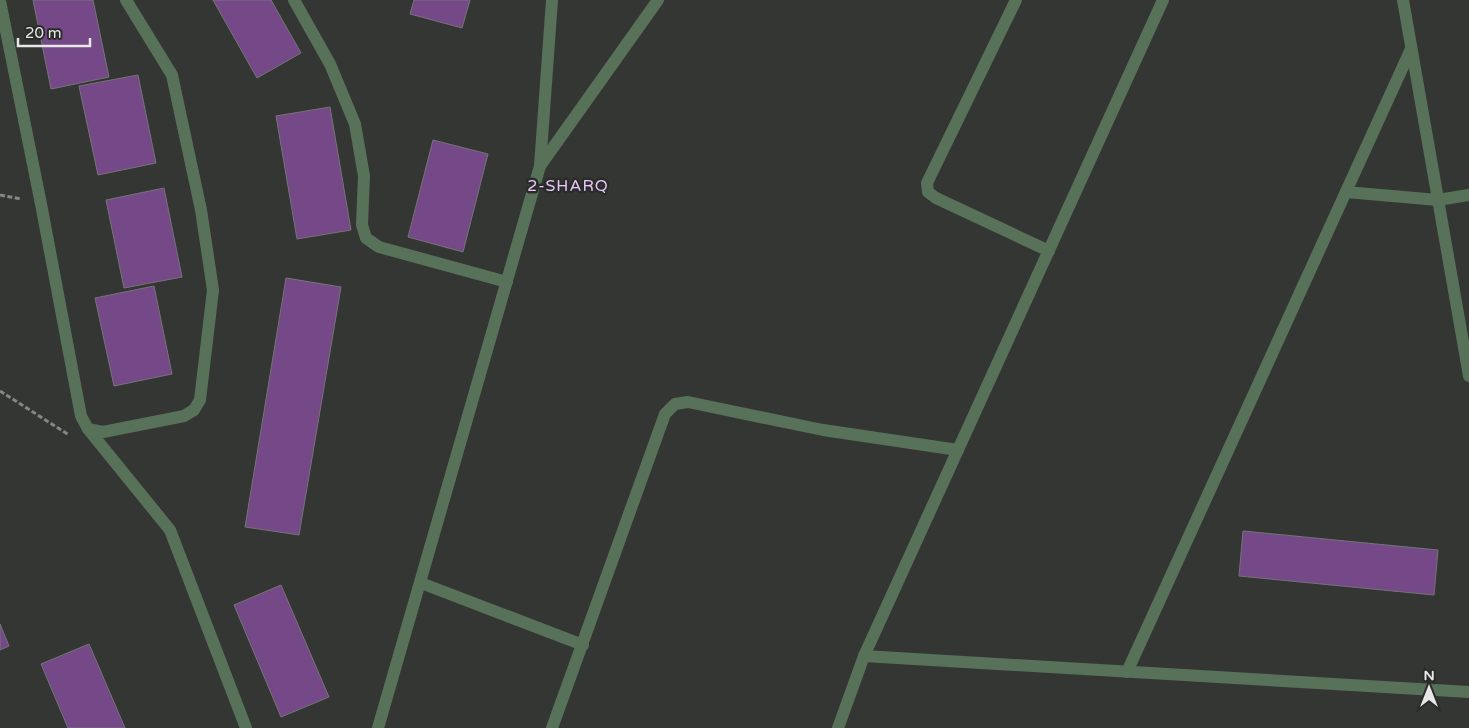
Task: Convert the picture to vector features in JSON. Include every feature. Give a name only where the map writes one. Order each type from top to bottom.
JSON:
[{"type":"street","points":[[88,429],[103,432],[184,416],[194,410],[200,400],[213,290],[201,210],[172,75],[126,0]]},
{"type":"street","points":[[294,0],[330,64],[355,124],[364,176],[362,226],[366,238],[378,247],[507,282]]},
{"type":"street","points":[[378,728],[540,166],[552,0]]},
{"type":"street","points":[[540,166],[658,0]]},
{"type":"street","points":[[1016,0],[927,183],[928,192],[936,198],[1049,251]]},
{"type":"street","points":[[838,728],[864,656],[1163,0]]},
{"type":"street","points":[[1403,0],[1469,376]]},
{"type":"street","points":[[0,1],[81,416],[88,429],[170,530],[246,728]]},
{"type":"street","points":[[1126,672],[1411,49]]},
{"type":"street","points":[[1346,192],[1438,200],[1469,196]]},
{"type":"street","points":[[552,728],[665,414],[675,404],[688,402],[824,430],[958,450]]},
{"type":"street","points":[[421,583],[583,645]]},
{"type":"street","points":[[864,656],[1469,692]]},
{"type":"path","points":[[0,391],[70,435],[88,429]]},
{"type":"building","points":[[33,0],[93,0],[109,77],[51,89]]},
{"type":"building","points":[[213,0],[271,0],[301,53],[257,78]]},
{"type":"building","points":[[414,0],[470,0],[462,28],[410,14]]},
{"type":"building","points":[[138,75],[156,163],[98,175],[79,86]]},
{"type":"building","points":[[330,107],[351,230],[297,239],[276,116]]},
{"type":"building","points":[[433,140],[488,154],[463,252],[408,237]]},
{"type":"building","points":[[164,188],[182,277],[124,288],[106,200]]},
{"type":"building","points":[[286,278],[341,287],[299,535],[245,527]]},
{"type":"building","points":[[154,286],[172,374],[114,386],[95,298]]},
{"type":"building","points":[[1243,531],[1438,550],[1434,595],[1239,576]]},
{"type":"building","points":[[281,585],[329,697],[281,717],[234,605]]},
{"type":"building","points":[[0,624],[9,646],[0,650]]},
{"type":"building","points":[[89,644],[125,728],[68,728],[41,664]]},
{"type":"district","name":"2-SHARQ","points":[[568,186]]}]
